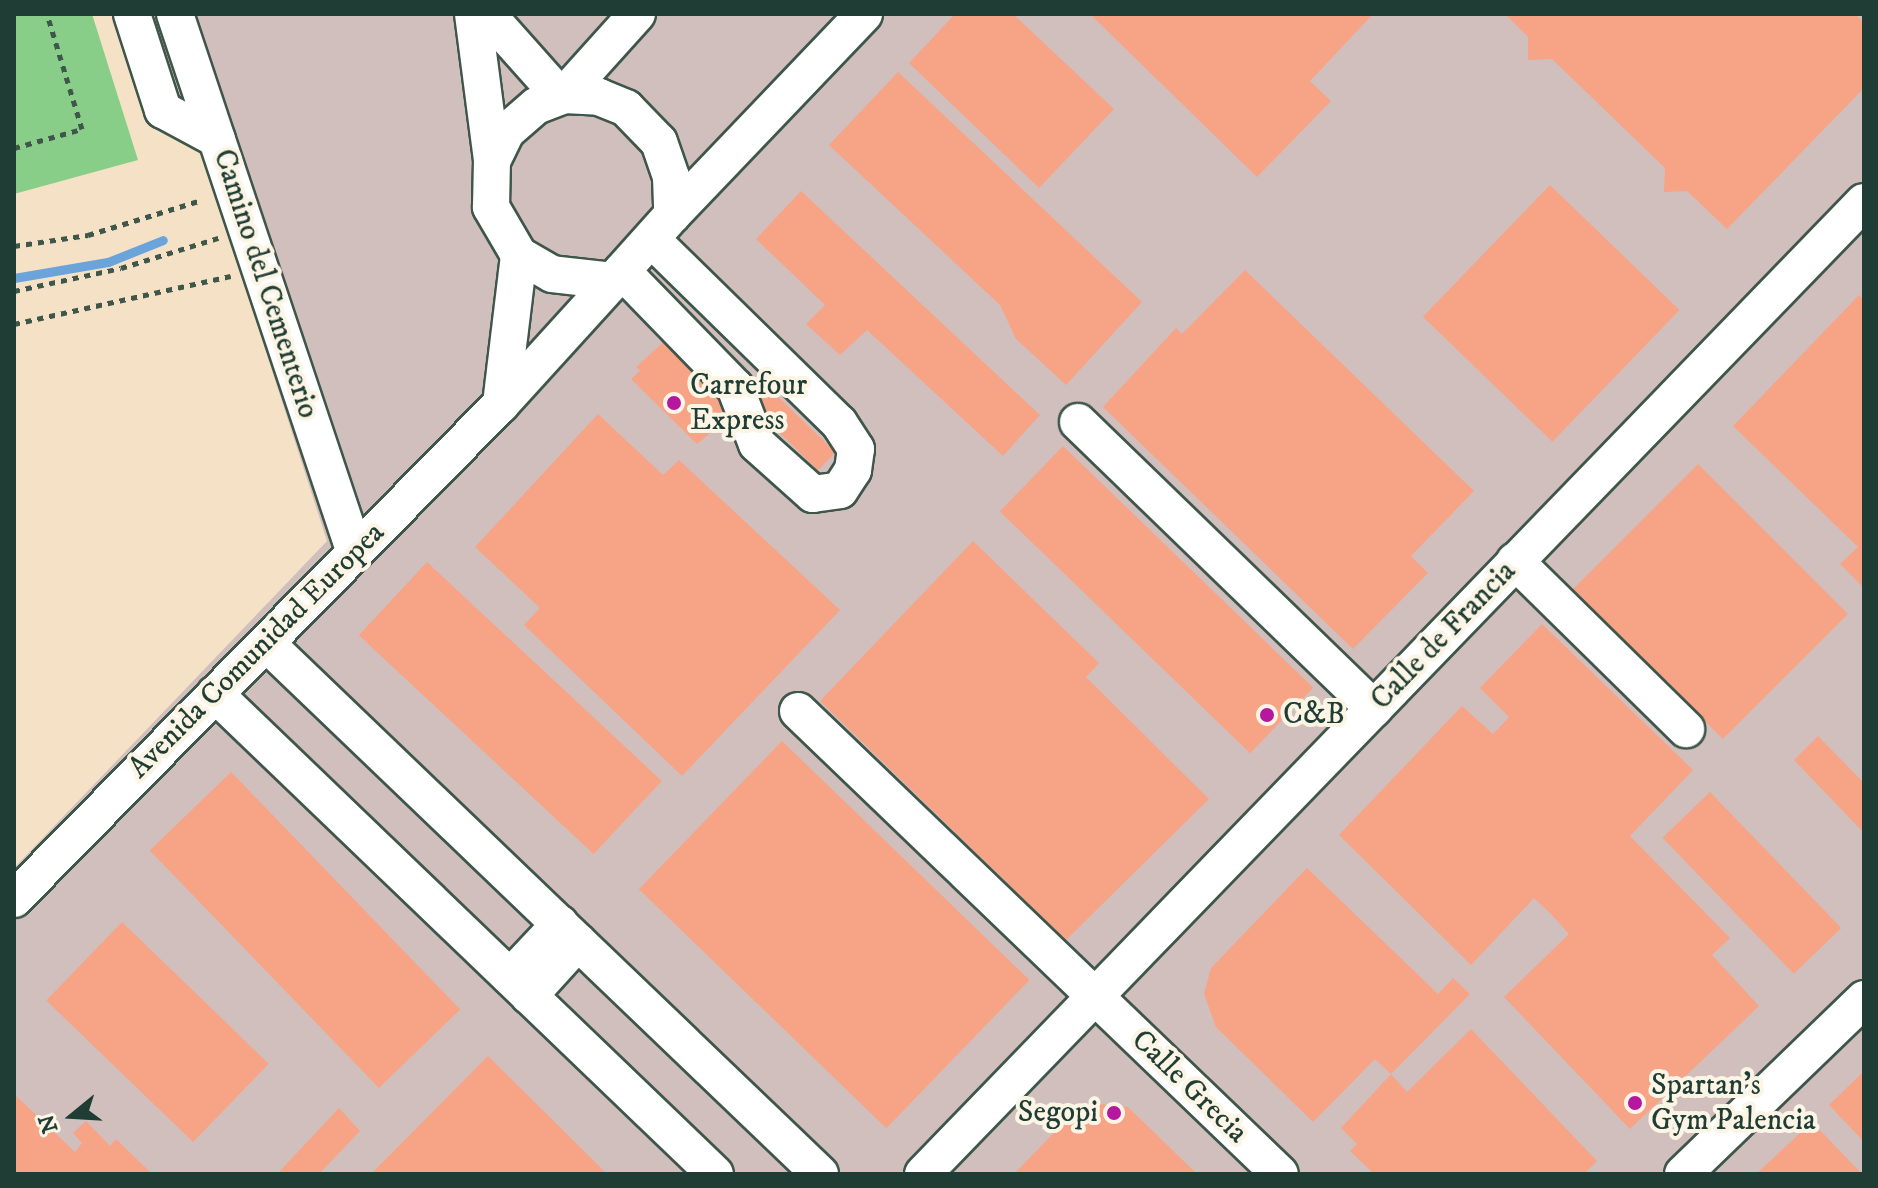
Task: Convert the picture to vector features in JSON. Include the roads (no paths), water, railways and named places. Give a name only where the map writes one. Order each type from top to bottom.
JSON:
[{"type":"street","points":[[132,14],[163,110],[217,139]]},
{"type":"street","name":"Camino del Cementerio","points":[[175,14],[355,553]]},
{"type":"street","points":[[473,14],[492,161],[491,207],[519,255],[552,274],[618,276],[735,387],[757,444],[813,494],[840,490],[853,470],[856,449],[839,423],[768,353],[662,227]]},
{"type":"street","points":[[487,14],[562,95],[599,97],[626,108],[659,142],[671,177],[662,227]]},
{"type":"street","points":[[492,161],[506,132],[536,106],[562,95],[637,14]]},
{"type":"street","points":[[618,276],[864,14]]},
{"type":"street","name":"Calle de Francia","points":[[923,1174],[1097,999],[1515,561],[1864,202]]},
{"type":"street","points":[[501,404],[519,255]]},
{"type":"street","name":"Avenida Comunidad Europea","points":[[14,899],[501,404],[618,276]]},
{"type":"street","points":[[735,387],[768,353]]},
{"type":"street","points":[[1078,422],[1374,709]]},
{"type":"street","points":[[1515,561],[1686,729]]},
{"type":"street","points":[[267,644],[820,1174]]},
{"type":"street","points":[[215,694],[715,1174]]},
{"type":"street","name":"Calle Grecia","points":[[798,711],[1280,1174]]},
{"type":"street","points":[[520,986],[569,933]]},
{"type":"street","points":[[1683,1174],[1864,999]]},
{"type":"waterway","points":[[14,278],[108,262],[163,240]]},
{"type":"place","name":"Carrefour Express","points":[[674,403]]},
{"type":"place","name":"C&B","points":[[1267,715]]},
{"type":"place","name":"Spartan's Gym Palencia","points":[[1635,1103]]},
{"type":"place","name":"Segopi","points":[[1114,1113]]}]
